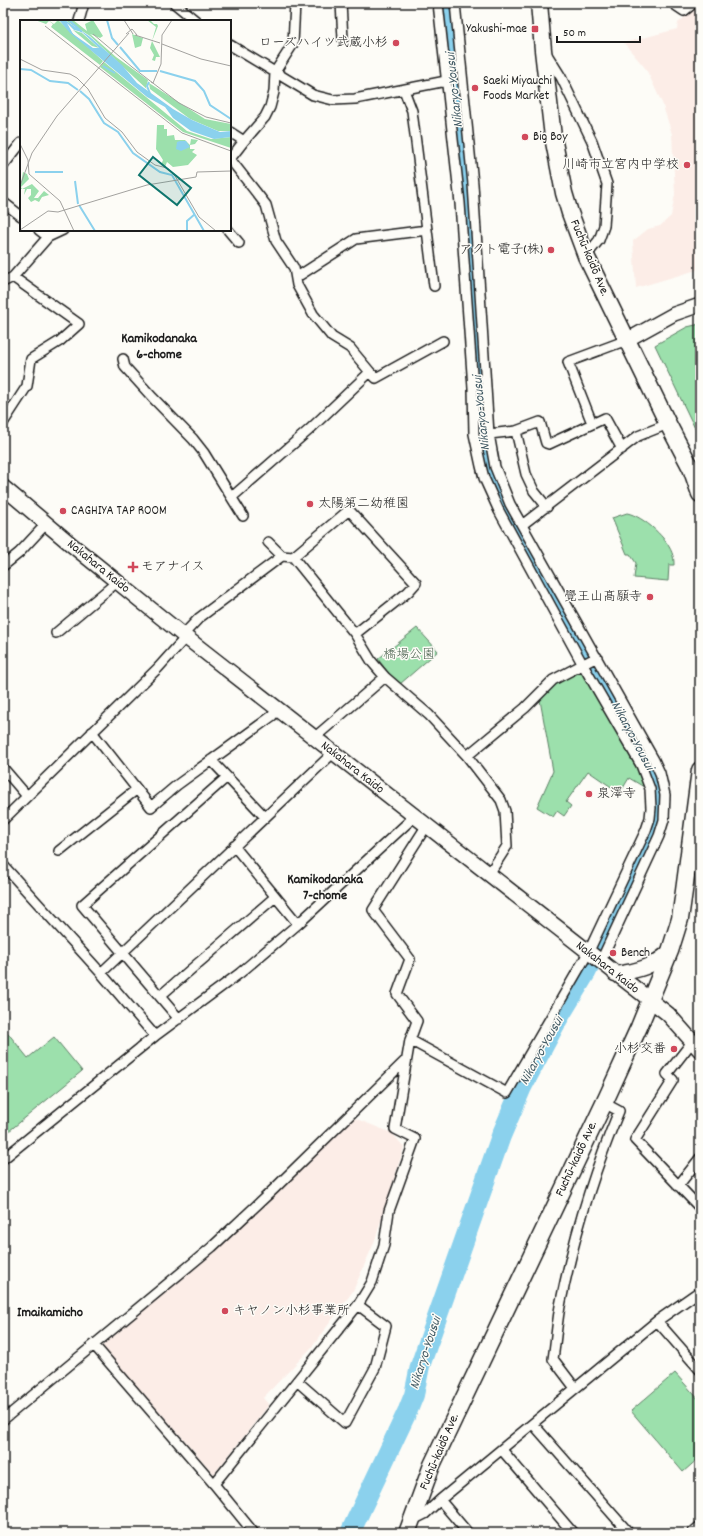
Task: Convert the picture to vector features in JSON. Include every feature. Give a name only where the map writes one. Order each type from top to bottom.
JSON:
[{"type":"highway","name":"Fuchū-kaidō Ave.","points":[[539,3],[552,129],[564,194],[570,213],[586,256],[626,340],[691,468],[700,494]]},
{"type":"highway","name":"Fuchū-kaidō Ave.","points":[[407,1533],[432,1465],[604,1103],[650,1001],[670,950],[680,919],[700,770]]},
{"type":"main road","name":"Nakahara Kaido","points":[[3,487],[46,524],[184,636],[427,825],[600,963],[668,1014],[696,1046]]},
{"type":"main road","points":[[615,974],[642,969],[657,962],[670,950]]},
{"type":"street","points":[[79,20],[84,3]]},
{"type":"street","points":[[174,3],[195,20]]},
{"type":"street","points":[[231,159],[265,117],[270,107],[274,92],[275,72],[293,44],[295,3]]},
{"type":"street","points":[[341,3],[343,39]]},
{"type":"street","points":[[410,1040],[507,1093],[588,953],[646,830],[651,808],[650,789],[641,764],[583,665],[527,560],[498,511],[484,478],[474,434],[460,203],[438,3]]},
{"type":"street","points":[[455,3],[473,184],[489,434],[498,477],[510,504],[597,657],[660,773],[665,795],[665,810],[659,836],[600,963]]},
{"type":"street","points":[[674,3],[675,6],[684,12],[694,3]]},
{"type":"street","points":[[231,46],[313,95],[333,100],[355,99],[446,81]]},
{"type":"street","points":[[543,50],[561,78],[592,141],[607,184],[604,226],[599,240],[586,256]]},
{"type":"street","points":[[404,90],[412,111],[434,286]]},
{"type":"street","points":[[231,133],[244,141]]},
{"type":"street","points":[[3,166],[20,144]]},
{"type":"street","points":[[231,161],[266,205],[276,241],[294,268],[297,277],[297,285],[313,314],[332,337],[350,348],[376,378],[443,341]]},
{"type":"street","points":[[3,202],[20,215]]},
{"type":"street","points":[[297,277],[356,239],[427,230]]},
{"type":"street","points":[[40,231],[48,237]]},
{"type":"street","points":[[3,282],[13,277],[48,237],[61,231]]},
{"type":"street","points":[[229,231],[240,243]]},
{"type":"street","points":[[3,423],[27,386],[31,359],[60,341],[79,324],[13,277]]},
{"type":"street","points":[[592,423],[568,362],[626,340],[674,314],[700,305]]},
{"type":"street","points":[[123,359],[125,367],[200,448],[243,516]]},
{"type":"street","points":[[232,497],[309,430],[370,372]]},
{"type":"street","points":[[489,434],[516,431],[540,422],[546,444],[548,444],[605,418],[622,449]]},
{"type":"street","points":[[522,525],[638,436],[668,424]]},
{"type":"street","points":[[516,431],[526,474],[534,491],[547,507]]},
{"type":"street","points":[[292,557],[349,510],[416,583],[408,592],[355,634]]},
{"type":"street","points":[[3,566],[19,553],[46,524]]},
{"type":"street","points":[[268,542],[282,556],[292,557],[355,634],[372,662],[385,677],[429,715],[468,756],[501,800],[505,811],[507,846],[489,874]]},
{"type":"street","points":[[3,820],[158,668],[199,618],[282,556]]},
{"type":"street","points":[[56,633],[117,582]]},
{"type":"street","points":[[468,756],[525,708],[553,680],[597,657]]},
{"type":"street","points":[[314,738],[385,677]]},
{"type":"street","points":[[92,732],[151,807],[211,760],[272,716],[278,709]]},
{"type":"street","points":[[101,973],[333,753]]},
{"type":"street","points":[[211,760],[265,817]]},
{"type":"street","points":[[3,768],[27,796]]},
{"type":"street","points":[[179,1019],[82,905],[227,777]]},
{"type":"street","points":[[59,851],[137,789]]},
{"type":"street","points":[[3,1160],[155,1036],[240,973],[298,924],[415,816]]},
{"type":"street","points":[[214,1484],[358,1304],[372,1282],[384,1245],[389,1211],[415,1139],[395,1129],[410,1040],[418,1021],[397,994],[410,959],[373,910],[427,825]]},
{"type":"street","points":[[234,846],[298,924]]},
{"type":"street","points":[[3,865],[101,973],[155,1036]]},
{"type":"street","points":[[160,996],[275,897]]},
{"type":"street","points":[[696,1046],[667,1074],[673,1080],[635,1140],[700,1208]]},
{"type":"street","points":[[3,1420],[212,1247],[406,1060]]},
{"type":"street","points":[[575,1388],[553,1359],[561,1302],[571,1259],[605,1144],[620,1111],[604,1103]]},
{"type":"street","points":[[678,1186],[700,1158]]},
{"type":"street","points":[[414,1516],[417,1518],[425,1514],[575,1388],[657,1322],[700,1291]]},
{"type":"street","points":[[297,1381],[345,1422],[375,1368],[386,1326],[358,1304]]},
{"type":"street","points":[[657,1322],[700,1370]]},
{"type":"street","points":[[94,1345],[214,1484],[254,1533]]},
{"type":"street","points":[[534,1424],[629,1533]]},
{"type":"street","points":[[502,1450],[573,1533]]},
{"type":"street","points":[[440,1500],[468,1533]]},
{"type":"street","points":[[692,1533],[700,1526]]},
{"type":"shaded area","name":"川崎市立宮内中学校","points":[[700,4],[700,269],[636,288],[633,241],[648,229],[660,226],[671,216],[675,194],[672,134],[662,103],[646,69],[624,43],[677,29],[678,23]]},
{"type":"shaded area","points":[[354,1118],[392,1133],[404,1147],[374,1243],[353,1291],[312,1347],[263,1398],[269,1405],[214,1474],[102,1346],[257,1212]]},
{"type":"green space","points":[[700,324],[700,439],[655,345],[687,327]]},
{"type":"green space","points":[[627,513],[648,523],[671,549],[674,565],[669,565],[668,581],[634,578],[636,563],[630,554],[627,554],[612,518]]},
{"type":"green space","name":"橋場公園","points":[[417,628],[438,651],[400,684],[389,674],[378,659]]},
{"type":"green space","points":[[579,671],[582,672],[639,773],[644,787],[629,778],[620,793],[588,771],[566,802],[571,806],[564,816],[557,811],[553,817],[537,807],[553,771],[540,700],[554,684]]},
{"type":"green space","points":[[7,1032],[28,1058],[54,1037],[82,1071],[3,1136],[3,1036]]},
{"type":"green space","points":[[675,1373],[700,1401],[700,1457],[683,1472],[631,1411]]},
{"type":"waterway","name":"Nikaryo-Yousui","points":[[350,1533],[414,1395],[420,1366],[501,1136],[522,1087],[558,1019],[587,971],[641,859],[655,826],[658,810],[658,794],[655,779],[650,766],[516,529],[491,477],[482,437],[466,198],[446,3]]},
{"type":"place","name":"Yakushi-mae","points":[[535,29]]},
{"type":"place","name":"ローズハイツ武蔵小杉","points":[[396,43]]},
{"type":"place","name":"Saeki Miyauchi Foods Market","points":[[475,88]]},
{"type":"place","name":"Big Boy","points":[[525,137]]},
{"type":"place","name":"川崎市立宮内中学校","points":[[687,165]]},
{"type":"place","name":"アクト電子(株)","points":[[551,250]]},
{"type":"place","name":"太陽第二幼稚園","points":[[310,504]]},
{"type":"place","name":"CAGHIYA TAP ROOM","points":[[63,511]]},
{"type":"place","name":"モアナイス","points":[[133,567]]},
{"type":"place","name":"覺王山髙願寺","points":[[650,597]]},
{"type":"place","name":"泉澤寺","points":[[589,794]]},
{"type":"place","name":"Bench","points":[[613,953]]},
{"type":"place","name":"小杉交番","points":[[674,1049]]},
{"type":"place","name":"キヤノン小杉事業所","points":[[225,1311]]},
{"type":"district","name":"Kamikodanaka 6-chome","points":[[159,348]]},
{"type":"district","name":"Kamikodanaka 7-chome","points":[[325,888]]},
{"type":"district","name":"Imaikamicho","points":[[50,1313]]}]
